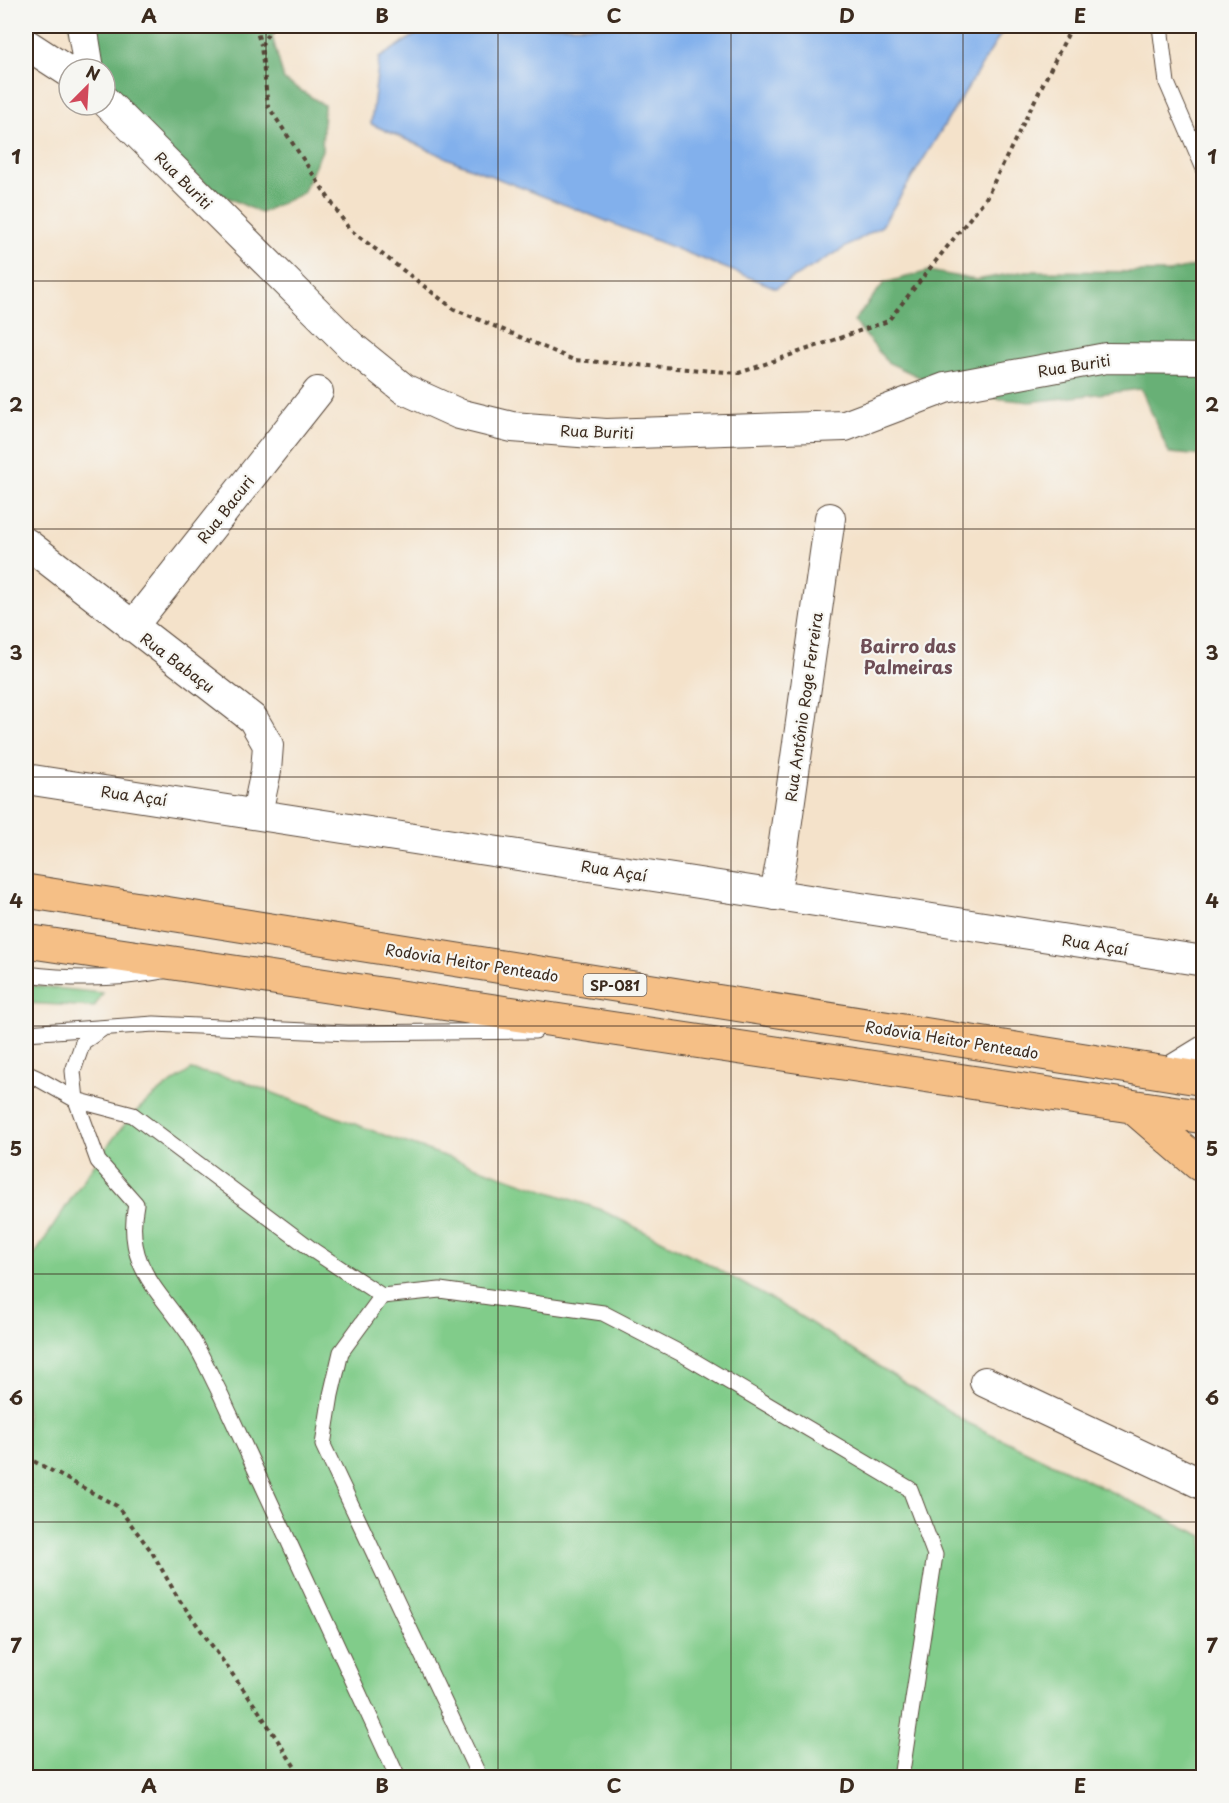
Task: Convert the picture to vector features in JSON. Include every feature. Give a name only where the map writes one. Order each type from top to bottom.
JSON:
[{"type":"main road","name":"Rodovia Heitor Penteado","points":[[26,891],[1203,1079]]},
{"type":"main road","points":[[26,941],[1203,1117]]},
{"type":"main road","points":[[1133,1107],[1203,1165]]},
{"type":"street","points":[[82,26],[87,57]]},
{"type":"street","points":[[28,42],[57,63]]},
{"type":"street","name":"Rua Buriti","points":[[117,113],[360,354],[404,389],[459,414],[512,427],[606,434],[845,426],[945,388],[980,381],[1106,358],[1203,359]]},
{"type":"street","name":"Rua Bacuri","points":[[132,627],[318,392]]},
{"type":"street","name":"Rua Antônio Roge Ferreira","points":[[774,895],[782,856],[830,518]]},
{"type":"street","name":"Rua Babaçu","points":[[26,543],[253,719],[268,745],[266,771],[257,813]]},
{"type":"street","name":"Rua Açaí","points":[[26,779],[1203,961]]},
{"type":"street","points":[[1168,1073],[1203,1051]]},
{"type":"street","points":[[984,1382],[1203,1485]]},
{"type":"lane","points":[[1160,26],[1167,83],[1203,169]]},
{"type":"lane","points":[[26,975],[106,979],[190,966]]},
{"type":"lane","points":[[26,1034],[154,1024],[348,1034],[615,1029]]},
{"type":"lane","points":[[102,1029],[83,1042],[72,1071],[76,1100],[98,1161],[136,1204],[132,1225],[136,1254],[156,1290],[189,1334],[221,1395],[398,1778]]},
{"type":"lane","points":[[26,1073],[76,1100],[133,1115],[314,1251],[382,1296],[440,1290],[603,1313],[723,1377],[910,1489],[935,1555],[901,1778]]},
{"type":"lane","points":[[382,1296],[341,1352],[323,1445],[480,1778]]},
{"type":"path","points":[[255,26],[261,46],[268,106],[349,229],[454,309],[574,360],[739,373],[888,321],[986,198],[1072,26]]},
{"type":"path","points":[[261,46],[272,26]]},
{"type":"path","points":[[26,1457],[117,1506],[152,1552],[178,1598],[258,1710],[302,1778]]},
{"type":"green space","points":[[70,26],[278,26],[272,36],[284,80],[324,105],[322,150],[303,193],[261,213],[218,193],[117,114],[117,57],[78,57]]},
{"type":"green space","points":[[1203,264],[1203,456],[1169,453],[1141,389],[1030,402],[975,396],[930,382],[887,362],[854,321],[884,283],[929,271],[976,280],[1026,271],[1169,272]]},
{"type":"green space","points":[[26,985],[103,993],[94,1007],[26,1003]]},
{"type":"green space","points":[[191,1070],[239,1080],[389,1137],[599,1209],[705,1262],[795,1313],[966,1422],[1203,1536],[1203,1777],[26,1777],[26,1218],[33,1257],[92,1167],[118,1132],[152,1097]]},
{"type":"water","points":[[429,26],[1006,26],[882,226],[776,288],[456,162],[371,124],[379,58]]},
{"type":"district","name":"Bairro das Palmeiras","points":[[908,655]]}]
